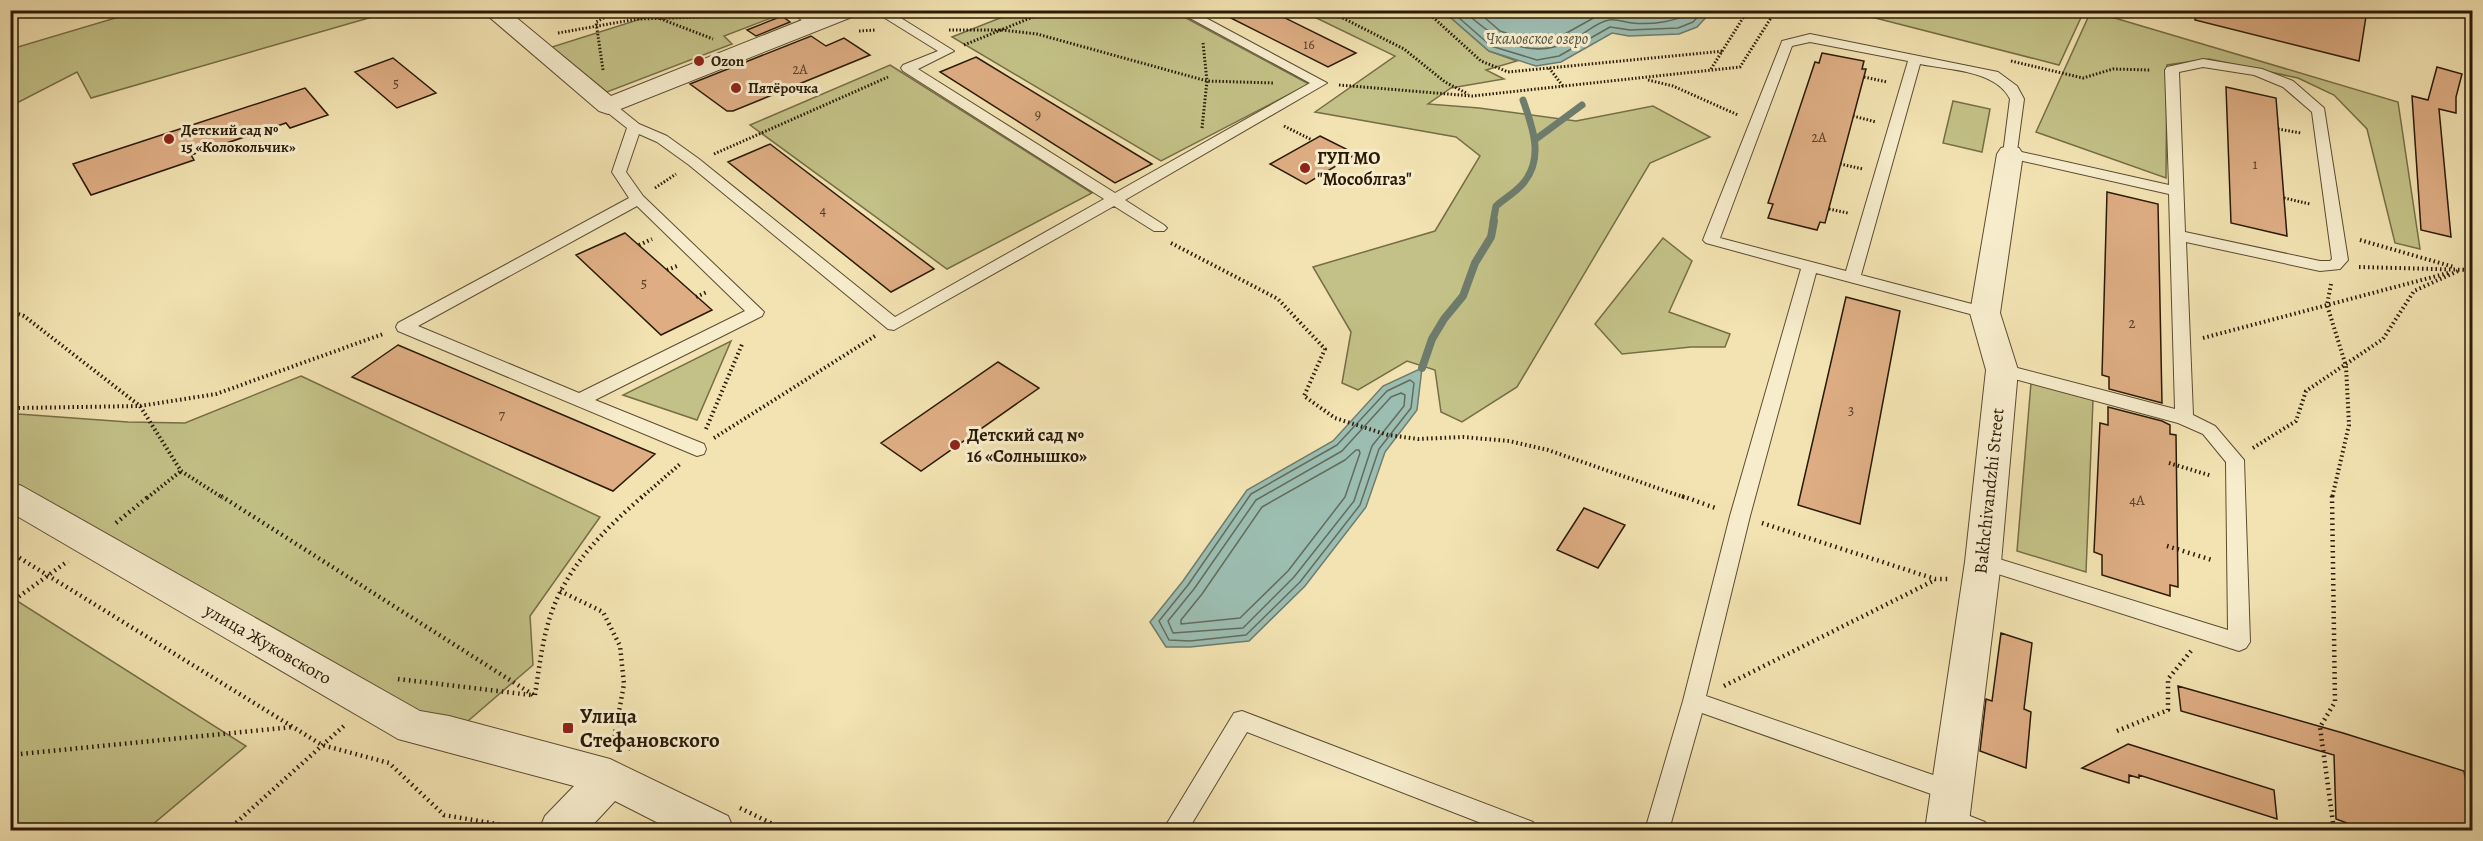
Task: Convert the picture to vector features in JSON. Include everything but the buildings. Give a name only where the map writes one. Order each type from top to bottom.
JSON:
[{"type":"street","points":[[492,10],[608,106],[813,22],[850,21]]},
{"type":"street","name":"Bakhchivandzhi Street","points":[[1955,818],[2001,370],[1985,313],[2010,154]]},
{"type":"street","name":"улица Жуковского","points":[[10,495],[412,727],[449,734],[539,760],[612,758],[713,831]]},
{"type":"street","points":[[560,831],[612,758]]},
{"type":"lane","points":[[794,10],[813,22]]},
{"type":"lane","points":[[878,10],[948,51]]},
{"type":"lane","points":[[1181,10],[1320,83]]},
{"type":"lane","points":[[1985,313],[1711,240],[1787,44],[1810,38],[1984,71],[2008,85],[2017,99],[2010,154],[2176,191]]},
{"type":"lane","points":[[908,68],[948,51]]},
{"type":"lane","points":[[1852,278],[1915,58]]},
{"type":"lane","points":[[2178,236],[2320,266],[2334,266],[2340,260],[2319,111],[2288,84],[2257,72],[2203,63],[2172,70],[2184,418]]},
{"type":"lane","points":[[908,68],[1159,228]]},
{"type":"lane","points":[[608,106],[634,128],[662,140],[694,162],[894,324],[1320,83]]},
{"type":"lane","points":[[579,400],[756,312],[638,199],[619,172],[634,128]]},
{"type":"lane","points":[[404,327],[638,199]]},
{"type":"lane","points":[[1657,831],[1694,701],[1740,516],[1810,267]]},
{"type":"lane","points":[[404,327],[697,449]]},
{"type":"lane","points":[[1982,570],[2239,642],[2235,460],[2209,430],[2184,418],[2001,370]]},
{"type":"lane","points":[[1694,701],[1955,818]]},
{"type":"lane","points":[[1175,831],[1242,720],[1524,831]]},
{"type":"path","points":[[596,22],[619,10]]},
{"type":"path","points":[[645,10],[653,16],[743,52]]},
{"type":"path","points":[[948,51],[1050,10]]},
{"type":"path","points":[[1327,10],[1404,49],[1445,82],[1472,96]]},
{"type":"path","points":[[1425,10],[1481,61],[1508,72],[1724,51]]},
{"type":"path","points":[[1711,69],[1748,10]]},
{"type":"path","points":[[850,21],[912,30],[1002,30],[1038,34],[1207,81],[1320,83],[1472,96],[1740,67],[1776,10]]},
{"type":"path","points":[[529,41],[596,22],[653,16],[778,15],[813,22]]},
{"type":"path","points":[[1200,151],[1207,81],[1201,21]]},
{"type":"path","points":[[596,22],[608,106]]},
{"type":"path","points":[[2034,66],[2083,78],[2113,69],[2172,70]]},
{"type":"path","points":[[638,199],[694,162],[908,68]]},
{"type":"path","points":[[1549,68],[1563,87]]},
{"type":"path","points":[[1644,79],[1673,86],[1723,110],[1757,120]]},
{"type":"path","points":[[1264,116],[1312,140]]},
{"type":"path","points":[[1159,228],[1173,245],[1278,299],[1325,349],[1304,396],[1335,418],[1388,435],[1418,439],[1475,438],[1509,441],[1548,450],[1677,496],[1935,579]]},
{"type":"path","points":[[2336,232],[2460,269]]},
{"type":"path","points":[[2334,831],[2320,727],[2335,702],[2332,494],[2349,425],[2346,366],[2327,305],[2334,266],[2472,270]]},
{"type":"path","points":[[2181,344],[2460,269]]},
{"type":"path","points":[[2235,460],[2295,421],[2306,391],[2383,339],[2414,291],[2460,269]]},
{"type":"path","points":[[10,311],[24,316],[140,406],[181,471],[535,696]]},
{"type":"path","points":[[697,449],[756,312]]},
{"type":"path","points":[[535,696],[547,626],[560,591],[587,548],[697,449],[894,324]]},
{"type":"path","points":[[10,411],[19,408],[140,406],[216,394],[404,327]]},
{"type":"path","points":[[10,404],[19,408]]},
{"type":"path","points":[[2169,463],[2235,483]]},
{"type":"path","points":[[2167,546],[2237,567]]},
{"type":"path","points":[[10,552],[322,745],[389,763],[444,815],[532,831]]},
{"type":"path","points":[[1694,701],[1935,579],[1982,570]]},
{"type":"path","points":[[560,591],[603,612],[620,646],[624,684],[612,758]]},
{"type":"path","points":[[2117,731],[2168,710],[2168,679],[2207,632]]},
{"type":"path","points":[[398,679],[535,696]]},
{"type":"path","points":[[228,831],[349,722]]},
{"type":"path","points":[[10,755],[293,727]]},
{"type":"shaded area","points":[[771,10],[779,15],[724,36],[732,44],[607,92],[552,47],[666,11]]},
{"type":"shaded area","points":[[139,11],[393,11],[91,98],[77,72],[11,106],[11,49]]},
{"type":"shaded area","points":[[1018,11],[1173,11],[1309,84],[1161,161],[952,37]]},
{"type":"shaded area","points":[[1302,11],[1434,11],[1451,18],[1489,51],[1517,61],[1486,70],[1504,79],[1451,88],[1428,104],[1479,108],[1576,121],[1653,106],[1710,137],[1650,163],[1517,387],[1462,422],[1441,412],[1435,370],[1407,361],[1358,390],[1342,383],[1351,332],[1313,267],[1435,231],[1480,156],[1456,137],[1315,112],[1395,56]]},
{"type":"shaded area","points":[[1848,11],[2084,11],[2059,65]]},
{"type":"shaded area","points":[[2091,11],[2398,102],[2420,249],[2395,243],[2367,129],[2334,95],[2298,78],[2209,59],[2167,65],[2166,178],[2036,132]]},
{"type":"shaded area","points":[[890,65],[1092,193],[947,269],[750,125]]},
{"type":"shaded area","points":[[1953,101],[1990,109],[1982,152],[1943,143]]},
{"type":"shaded area","points":[[1663,238],[1692,261],[1669,312],[1730,334],[1725,347],[1691,347],[1622,354],[1595,324]]},
{"type":"shaded area","points":[[731,341],[697,420],[623,395]]},
{"type":"shaded area","points":[[301,376],[600,517],[530,616],[533,665],[461,727],[420,719],[11,484],[11,410],[18,414],[128,422],[185,423]]},
{"type":"shaded area","points":[[2031,383],[2093,400],[2086,572],[2017,551]]},
{"type":"shaded area","points":[[10,597],[246,746],[146,830],[11,830]]},
{"type":"water","name":"Чкаловское озеро","points":[[1434,11],[1712,11],[1697,27],[1679,34],[1629,36],[1612,33],[1561,62],[1536,66],[1489,51],[1451,18]]},
{"type":"water","points":[[1422,368],[1417,410],[1385,452],[1366,507],[1305,586],[1249,641],[1166,647],[1150,622],[1183,581],[1247,490],[1333,441],[1383,386]]},
{"type":"waterway","points":[[1493,222],[1496,206],[1522,185],[1534,161],[1533,130],[1523,100]]},
{"type":"waterway","points":[[1536,139],[1582,105]]},
{"type":"waterway","points":[[1422,368],[1432,339],[1444,319],[1463,296],[1475,263],[1491,237],[1494,221]]},
{"type":"place","name":"Ozon","points":[[699,61]]},
{"type":"place","name":"Пятёрочка","points":[[736,88]]},
{"type":"place","name":"Детский сад № 15 «Колокольчик»","points":[[169,139]]},
{"type":"place","name":"ГУП МО \"Мособлгаз\"","points":[[1305,168]]},
{"type":"place","name":"Детский сад № 16 «Солнышко»","points":[[955,445]]},
{"type":"place","name":"Улица Стефановского","points":[[568,728]]}]
